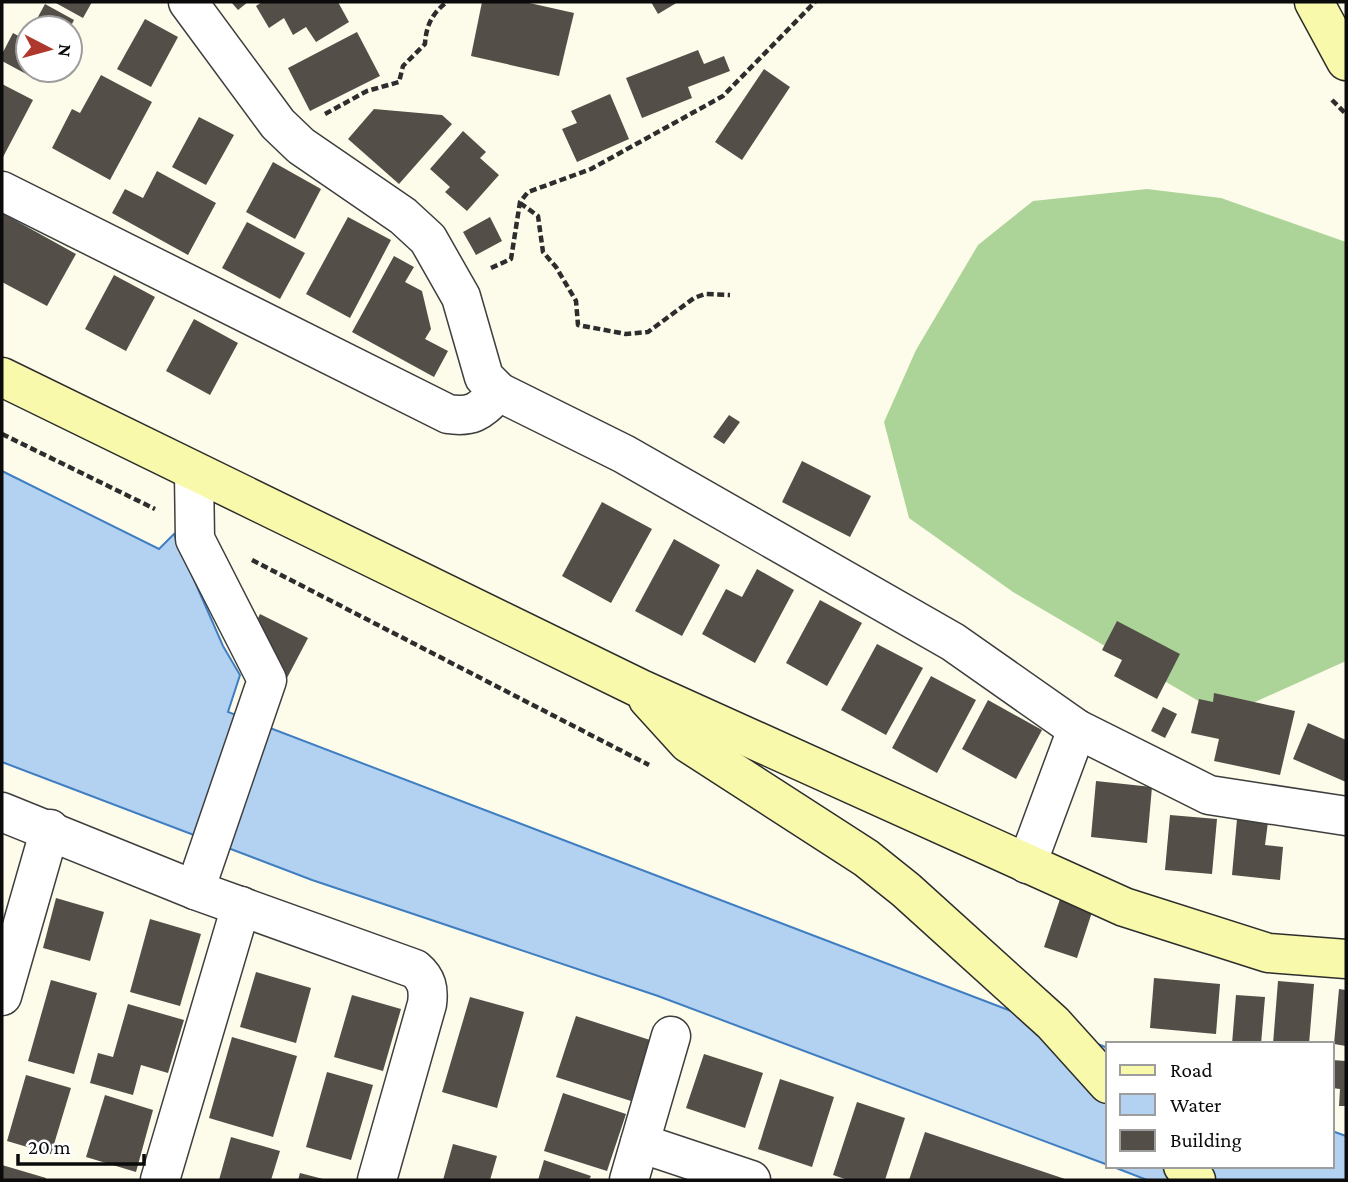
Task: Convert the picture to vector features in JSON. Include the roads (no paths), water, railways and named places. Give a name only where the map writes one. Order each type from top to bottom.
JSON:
[{"type":"street","points":[[188,2],[255,95],[295,140],[403,216],[428,239],[461,297],[484,377],[499,392],[624,454],[953,642],[1077,729],[1209,796],[1346,816]]},
{"type":"street","points":[[1314,2],[1346,61]]},
{"type":"street","points":[[2,191],[448,414],[467,417],[480,410],[499,392]]},
{"type":"street","points":[[2,377],[194,474],[641,689],[1124,907],[1268,953],[1346,959]]},
{"type":"street","points":[[194,474],[195,538],[267,681],[201,876]]},
{"type":"street","points":[[641,689],[688,743],[866,858],[936,917],[1053,1023],[1106,1082]]},
{"type":"street","points":[[1027,864],[1077,729]]},
{"type":"street","points":[[2,812],[201,876],[241,906],[415,969],[426,982],[429,993],[377,1180]]},
{"type":"street","points":[[2,996],[50,829]]},
{"type":"street","points":[[160,1180],[241,906]]},
{"type":"street","points":[[629,1180],[671,1036]]},
{"type":"street","points":[[640,1143],[751,1180]]},
{"type":"water","points":[[2,471],[159,549],[174,534],[223,646],[240,675],[228,712],[1106,1047],[1106,1164],[658,996],[312,880],[2,762]]},
{"type":"water","points":[[1334,1132],[1346,1136],[1346,1180],[1147,1180],[1116,1168],[1334,1168]]}]
